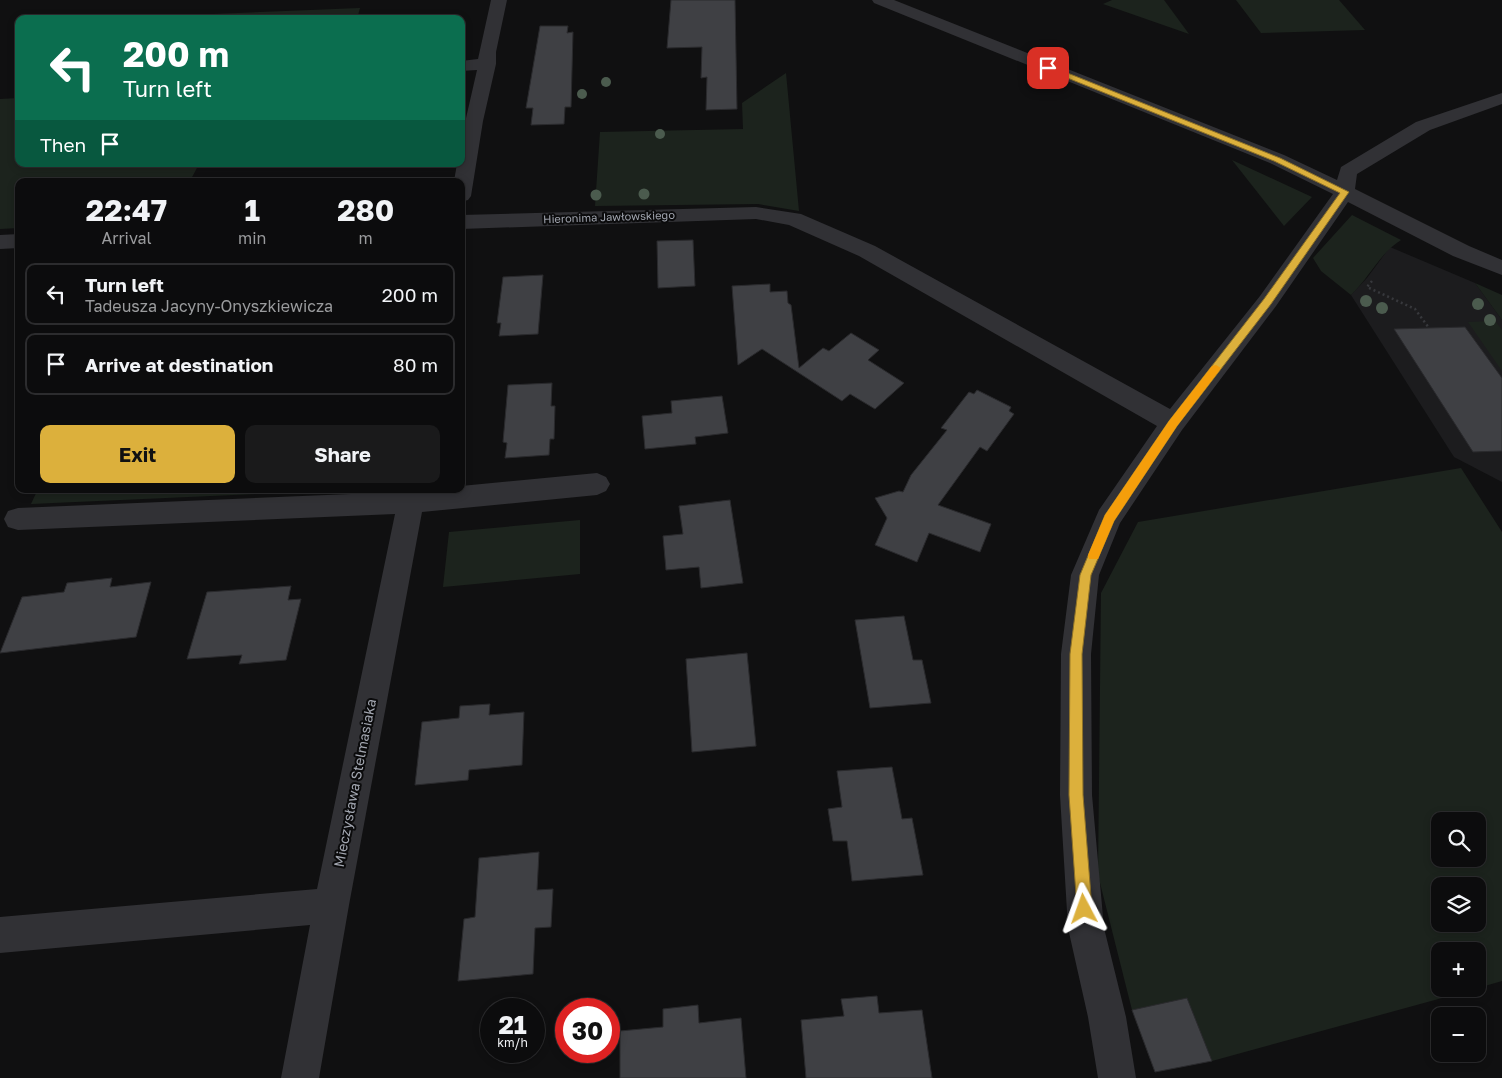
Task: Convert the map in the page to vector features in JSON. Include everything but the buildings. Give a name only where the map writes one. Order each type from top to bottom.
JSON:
[{"type":"street","points":[[464,178],[474,121],[487,64],[487,52],[499,0]]},
{"type":"street","points":[[880,0],[1277,159],[1461,251],[1502,268]]},
{"type":"street","points":[[465,66],[487,64]]},
{"type":"street","points":[[1117,1078],[1107,1017],[1086,928],[1076,795],[1076,654],[1085,575],[1109,518],[1173,423],[1268,301],[1345,192],[1348,171],[1422,126],[1502,98]]},
{"type":"street","name":"Hieronima Jawłowskiego","points":[[465,222],[756,213],[794,219],[867,251],[1173,423]]},
{"type":"street","points":[[0,242],[15,241]]},
{"type":"street","points":[[465,492],[597,484]]},
{"type":"street","points":[[18,519],[446,493]]},
{"type":"street","name":"Mieczysława Stelmasiaka","points":[[300,1078],[330,905],[412,495]]},
{"type":"street","points":[[0,935],[330,905]]},
{"type":"path","points":[[1372,281],[1367,287],[1415,308],[1429,328]]},
{"type":"shaded area","points":[[1112,0],[1164,0],[1189,34],[1103,4]]},
{"type":"shaded area","points":[[1236,0],[1339,0],[1365,30],[1261,33]]},
{"type":"shaded area","points":[[360,8],[358,15],[188,15]]},
{"type":"shaded area","points":[[786,73],[799,211],[758,204],[595,206],[600,132],[743,129],[742,103]]},
{"type":"shaded area","points":[[15,98],[15,167],[197,167],[192,178],[15,178],[15,228],[0,229],[0,99]]},
{"type":"shaded area","points":[[1232,160],[1312,197],[1284,226]]},
{"type":"shaded area","points":[[1352,215],[1401,240],[1387,252],[1351,295],[1321,271],[1313,258]]},
{"type":"shaded area","points":[[1390,247],[1475,283],[1502,320],[1502,482],[1454,457],[1351,295],[1367,278]]},
{"type":"shaded area","points":[[1475,283],[1502,295],[1502,320]]},
{"type":"shaded area","points":[[1495,321],[1502,330],[1502,371],[1468,322]]},
{"type":"shaded area","points":[[1461,468],[1502,532],[1502,981],[1486,986],[1486,942],[1431,942],[1431,997],[1446,997],[1212,1061],[1187,998],[1132,1010],[1098,875],[1101,593],[1138,522]]},
{"type":"shaded area","points":[[36,493],[279,493],[31,504]]},
{"type":"shaded area","points":[[580,520],[580,574],[443,587],[449,532]]},
{"type":"slow traffic","points":[[1094,555],[1109,518],[1173,423],[1216,368]]},
{"type":"route","points":[[1048,68],[1277,159],[1345,192],[1268,301],[1173,423],[1109,518],[1085,575],[1076,654],[1076,795],[1084,909]]}]
